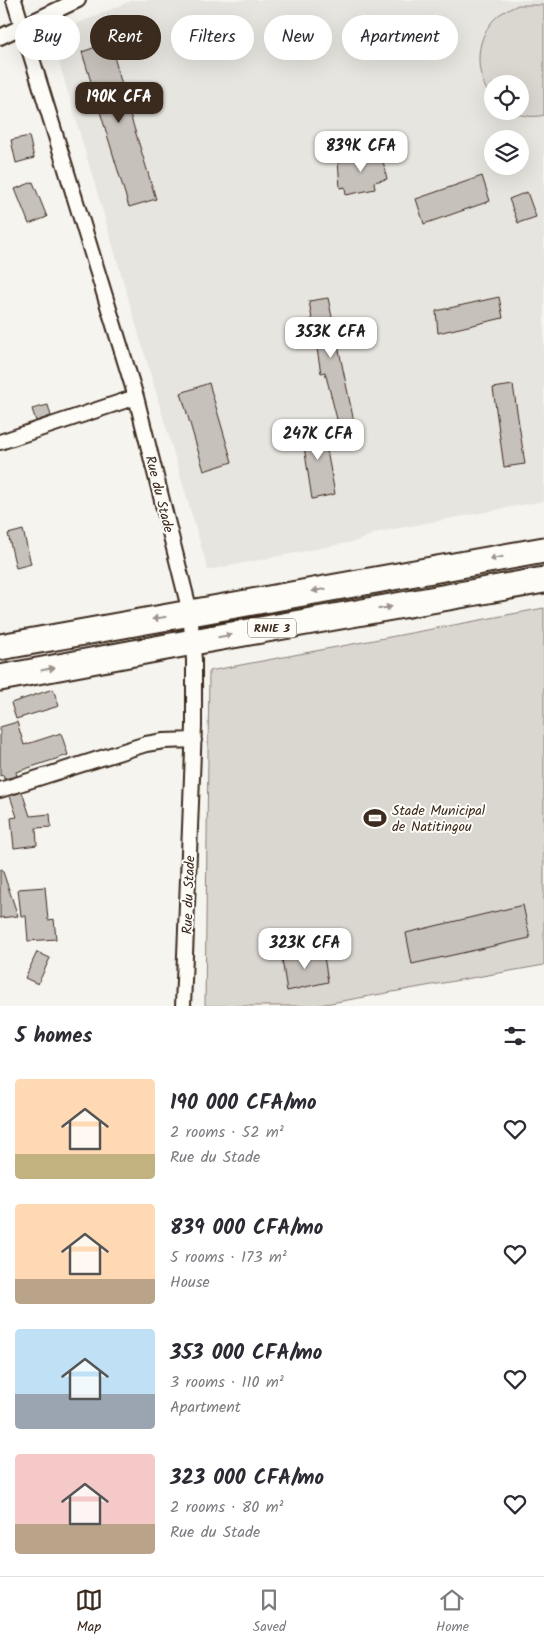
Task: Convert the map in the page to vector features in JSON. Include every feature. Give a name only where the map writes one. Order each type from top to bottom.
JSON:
[{"type":"highway","name":"RNIE 3","points":[[0,647],[544,550]]},
{"type":"highway","name":"RNIE 3","points":[[0,678],[544,580]]},
{"type":"street","name":"Rue du Stade","points":[[14,0],[19,15]]},
{"type":"street","points":[[47,15],[78,0]]},
{"type":"street","points":[[0,37],[15,30]]},
{"type":"street","name":"Rue du Stade","points":[[33,60],[136,397],[190,612],[193,642],[194,740],[183,1006]]},
{"type":"street","points":[[0,442],[136,397]]},
{"type":"street","points":[[0,790],[146,744],[194,740]]},
{"type":"shaded area","points":[[133,0],[544,0],[544,501],[378,532],[357,541],[208,570],[58,60],[80,60],[80,23],[90,18],[90,60],[161,60],[161,15],[98,15]]},
{"type":"shaded area","points":[[518,5],[544,5],[544,115],[529,116],[529,75],[484,75],[484,83],[479,66],[481,43],[491,22],[500,14]]},
{"type":"shaded area","name":"Stade Municipal de Natitingou","points":[[544,608],[544,965],[314,1006],[205,1006],[209,671]]},
{"type":"building","points":[[90,49],[90,60],[115,60],[156,199],[129,207],[82,52]]},
{"type":"building","points":[[29,136],[34,158],[16,163],[11,140]]},
{"type":"building","points":[[381,152],[387,179],[374,182],[375,189],[346,195],[345,187],[340,188],[338,160]]},
{"type":"building","points":[[482,176],[490,201],[424,224],[416,199]]},
{"type":"building","points":[[33,182],[47,217],[29,224],[15,189]]},
{"type":"building","points":[[527,192],[536,217],[518,223],[509,199]]},
{"type":"building","points":[[499,297],[503,318],[438,333],[436,311]]},
{"type":"building","points":[[328,298],[354,422],[339,427],[325,372],[321,373],[309,301]]},
{"type":"building","points":[[209,383],[232,462],[204,471],[181,393]]},
{"type":"building","points":[[513,385],[525,464],[504,467],[493,388]]},
{"type":"building","points":[[48,405],[51,416],[36,421],[32,409]]},
{"type":"building","points":[[322,423],[335,494],[312,499],[301,427]]},
{"type":"building","points":[[23,530],[31,564],[16,568],[8,534]]},
{"type":"building","points":[[53,689],[59,706],[16,719],[11,703]]},
{"type":"building","points":[[17,722],[24,745],[61,733],[68,755],[16,772],[17,776],[4,779],[3,775],[0,776],[0,727]]},
{"type":"building","points":[[22,792],[30,816],[50,814],[51,827],[36,828],[37,845],[14,848],[11,818],[17,817],[10,796]]},
{"type":"building","points":[[2,869],[18,916],[0,918],[0,870]]},
{"type":"building","points":[[45,887],[48,920],[54,919],[56,939],[28,941],[26,916],[21,916],[18,889]]},
{"type":"building","points":[[523,905],[530,938],[412,964],[406,933]]},
{"type":"building","points":[[323,950],[328,982],[287,991],[282,959]]},
{"type":"building","points":[[37,952],[50,958],[38,984],[25,978]]},
{"type":"place","name":"Stade Municipal de Natitingou","points":[[375,818]]}]
